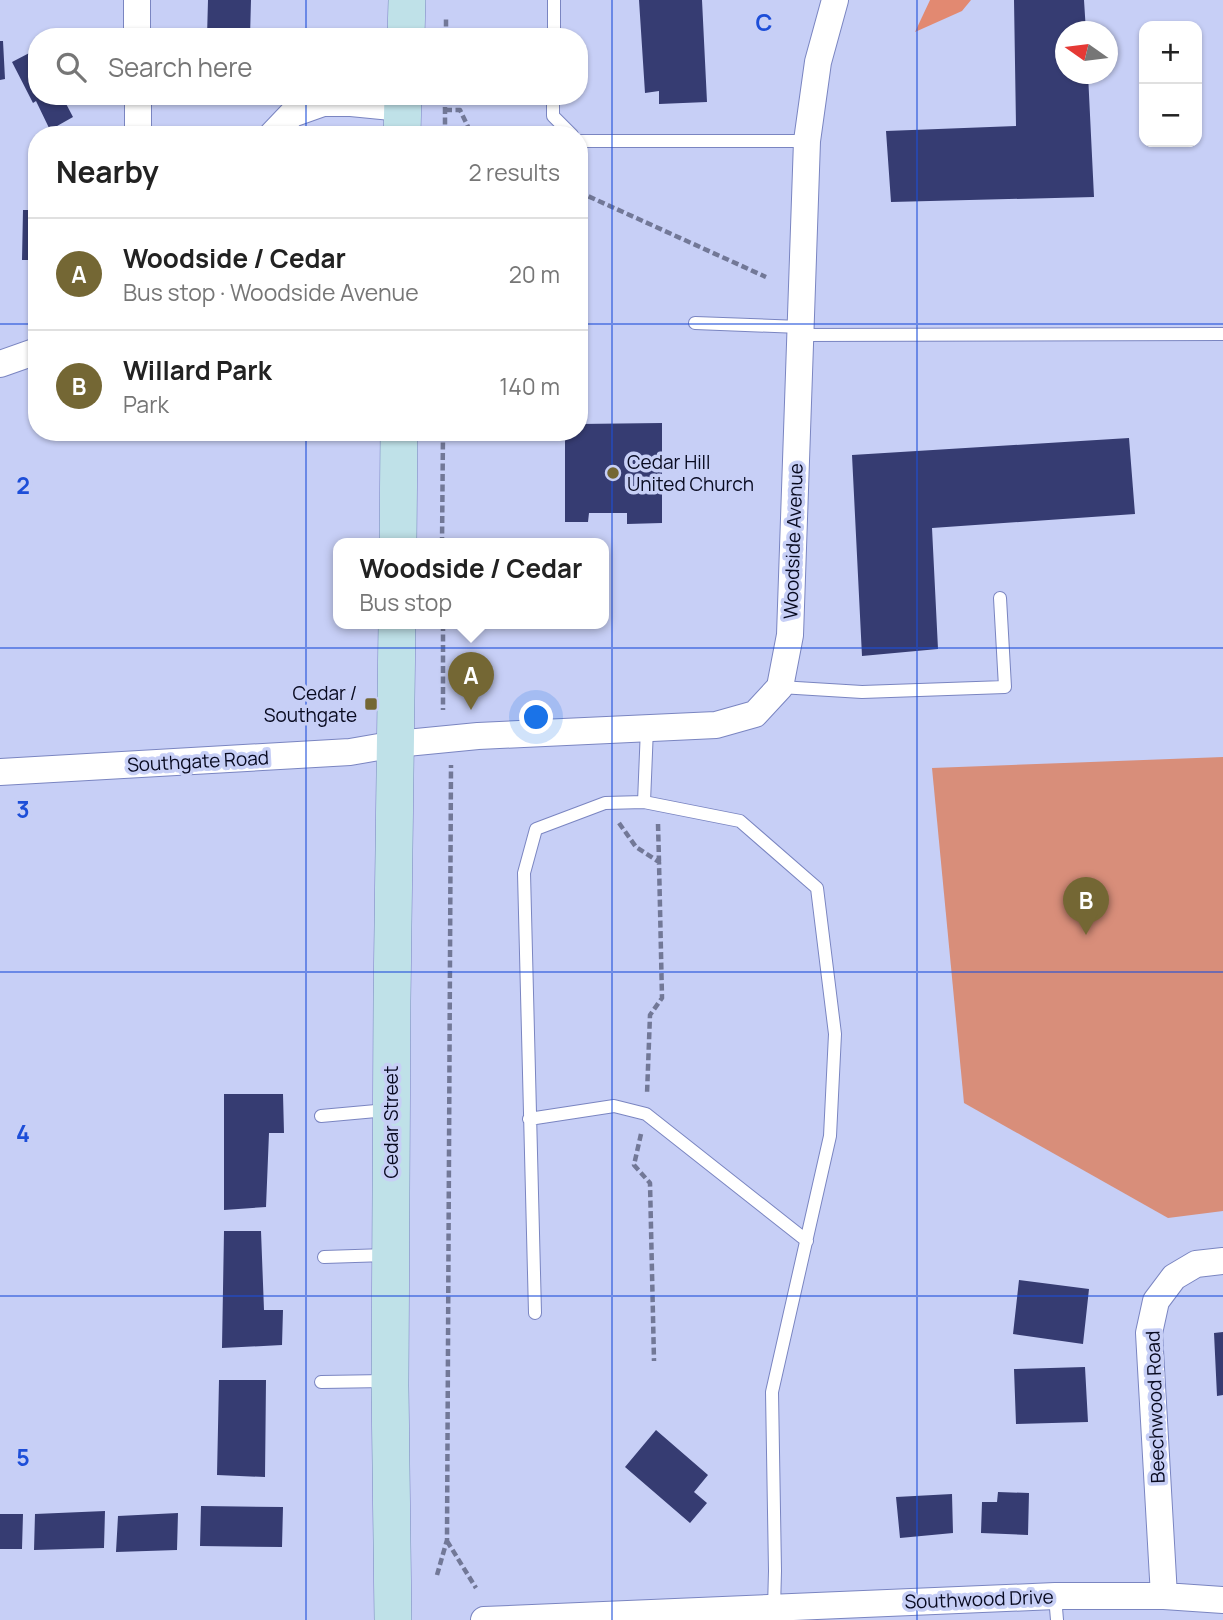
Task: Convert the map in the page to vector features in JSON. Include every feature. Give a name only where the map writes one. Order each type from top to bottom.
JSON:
[{"type":"main road","points":[[406,28],[407,0]]},
{"type":"main road","points":[[398,538],[400,441]]},
{"type":"main road","name":"Cedar Street","points":[[393,1620],[390,1255],[397,629]]},
{"type":"street","points":[[137,0],[137,28]]},
{"type":"street","name":"Woodside Avenue","points":[[780,687],[790,635],[807,141],[818,62],[835,0]]},
{"type":"street","points":[[138,105],[138,126]]},
{"type":"street","points":[[281,126],[292,114],[317,105]]},
{"type":"street","points":[[361,105],[403,113]]},
{"type":"street","points":[[0,364],[28,354]]},
{"type":"street","points":[[396,744],[478,736],[716,725],[755,714],[780,687]]},
{"type":"street","name":"Southgate Road","points":[[0,772],[350,752],[396,744]]},
{"type":"street","name":"Beechwood Road","points":[[1164,1596],[1149,1333],[1156,1301],[1174,1277],[1196,1264],[1223,1261]]},
{"type":"street","name":"Southwood Drive","points":[[484,1620],[742,1615],[774,1608],[1056,1608],[1164,1596],[1223,1600]]},
{"type":"lane","points":[[554,0],[554,28]]},
{"type":"lane","points":[[553,105],[553,116],[563,126]]},
{"type":"lane","points":[[588,141],[807,141]]},
{"type":"lane","points":[[695,323],[800,331],[1223,334]]},
{"type":"lane","points":[[780,687],[862,692],[1005,687],[1000,598]]},
{"type":"lane","points":[[644,802],[647,728]]},
{"type":"lane","points":[[535,1313],[524,873],[536,829],[605,803],[644,802],[740,821],[817,888],[835,1034],[830,1136],[772,1392],[774,1608]]},
{"type":"lane","points":[[529,1119],[614,1106],[646,1114],[807,1241]]},
{"type":"lane","points":[[321,1116],[391,1110]]},
{"type":"lane","points":[[324,1257],[390,1255]]},
{"type":"lane","points":[[321,1382],[390,1381]]},
{"type":"path","points":[[446,19],[446,28]]},
{"type":"path","points":[[445,105],[445,126]]},
{"type":"path","points":[[445,110],[460,110],[468,126]]},
{"type":"path","points":[[588,196],[766,277]]},
{"type":"path","points":[[442,538],[443,441]]},
{"type":"path","points":[[443,629],[443,710]]},
{"type":"path","points":[[438,1575],[447,1540],[451,761]]},
{"type":"path","points":[[605,803],[636,847],[659,862]]},
{"type":"path","points":[[654,1361],[650,1183],[634,1165],[646,1114],[650,1015],[662,998],[659,805]]},
{"type":"path","points":[[447,1540],[477,1588]]},
{"type":"shaded area","points":[[930,0],[971,0],[962,11],[915,32]]},
{"type":"shaded area","points":[[1223,757],[1223,1211],[1168,1218],[964,1103],[932,768]]},
{"type":"building","points":[[208,0],[251,0],[250,28],[207,28]]},
{"type":"building","points":[[639,0],[702,0],[707,102],[659,104],[659,91],[645,93]]},
{"type":"building","points":[[1014,0],[1084,0],[1085,21],[1055,21],[1055,84],[1088,84],[1094,197],[891,202],[886,131],[1016,126]]},
{"type":"building","points":[[0,41],[3,41],[5,79],[0,80]]},
{"type":"building","points":[[28,54],[28,93],[12,62]]},
{"type":"building","points":[[38,105],[67,105],[73,117],[57,126],[48,126]]},
{"type":"building","points":[[23,210],[28,210],[28,260],[22,260]]},
{"type":"building","name":"Cedar Hill United Church","points":[[662,423],[662,523],[627,524],[627,513],[589,513],[588,522],[565,522],[565,441],[588,441],[588,424]]},
{"type":"building","points":[[1129,438],[1135,514],[932,528],[938,649],[862,656],[852,455]]},
{"type":"building","points":[[224,1094],[283,1094],[284,1133],[269,1133],[266,1207],[224,1210]]},
{"type":"building","points":[[224,1231],[261,1231],[264,1310],[283,1310],[282,1345],[222,1348]]},
{"type":"building","points":[[1019,1280],[1089,1289],[1083,1344],[1013,1334]]},
{"type":"building","points":[[1223,1332],[1223,1395],[1217,1396],[1214,1333]]},
{"type":"building","points":[[1085,1367],[1088,1422],[1016,1424],[1014,1369]]},
{"type":"building","points":[[219,1380],[266,1380],[265,1477],[217,1475]]},
{"type":"building","points":[[656,1430],[708,1475],[694,1492],[707,1503],[690,1523],[625,1467]]},
{"type":"building","points":[[998,1492],[1029,1493],[1028,1535],[981,1533],[982,1502],[997,1502]]},
{"type":"building","points":[[952,1494],[953,1533],[900,1538],[896,1497]]},
{"type":"building","points":[[201,1506],[283,1507],[282,1547],[200,1546]]},
{"type":"building","points":[[105,1511],[104,1548],[34,1550],[35,1514]]},
{"type":"building","points":[[178,1513],[177,1550],[116,1552],[118,1516]]},
{"type":"building","points":[[0,1514],[23,1514],[22,1549],[0,1549]]},
{"type":"place","name":"Cedar Hill United Church","points":[[613,473]]},
{"type":"place","name":"Cedar / Southgate","points":[[371,704]]},
{"type":"place","name":"Woodside / Cedar","points":[[471,710]]},
{"type":"place","name":"Willard Park","points":[[1086,935]]}]
